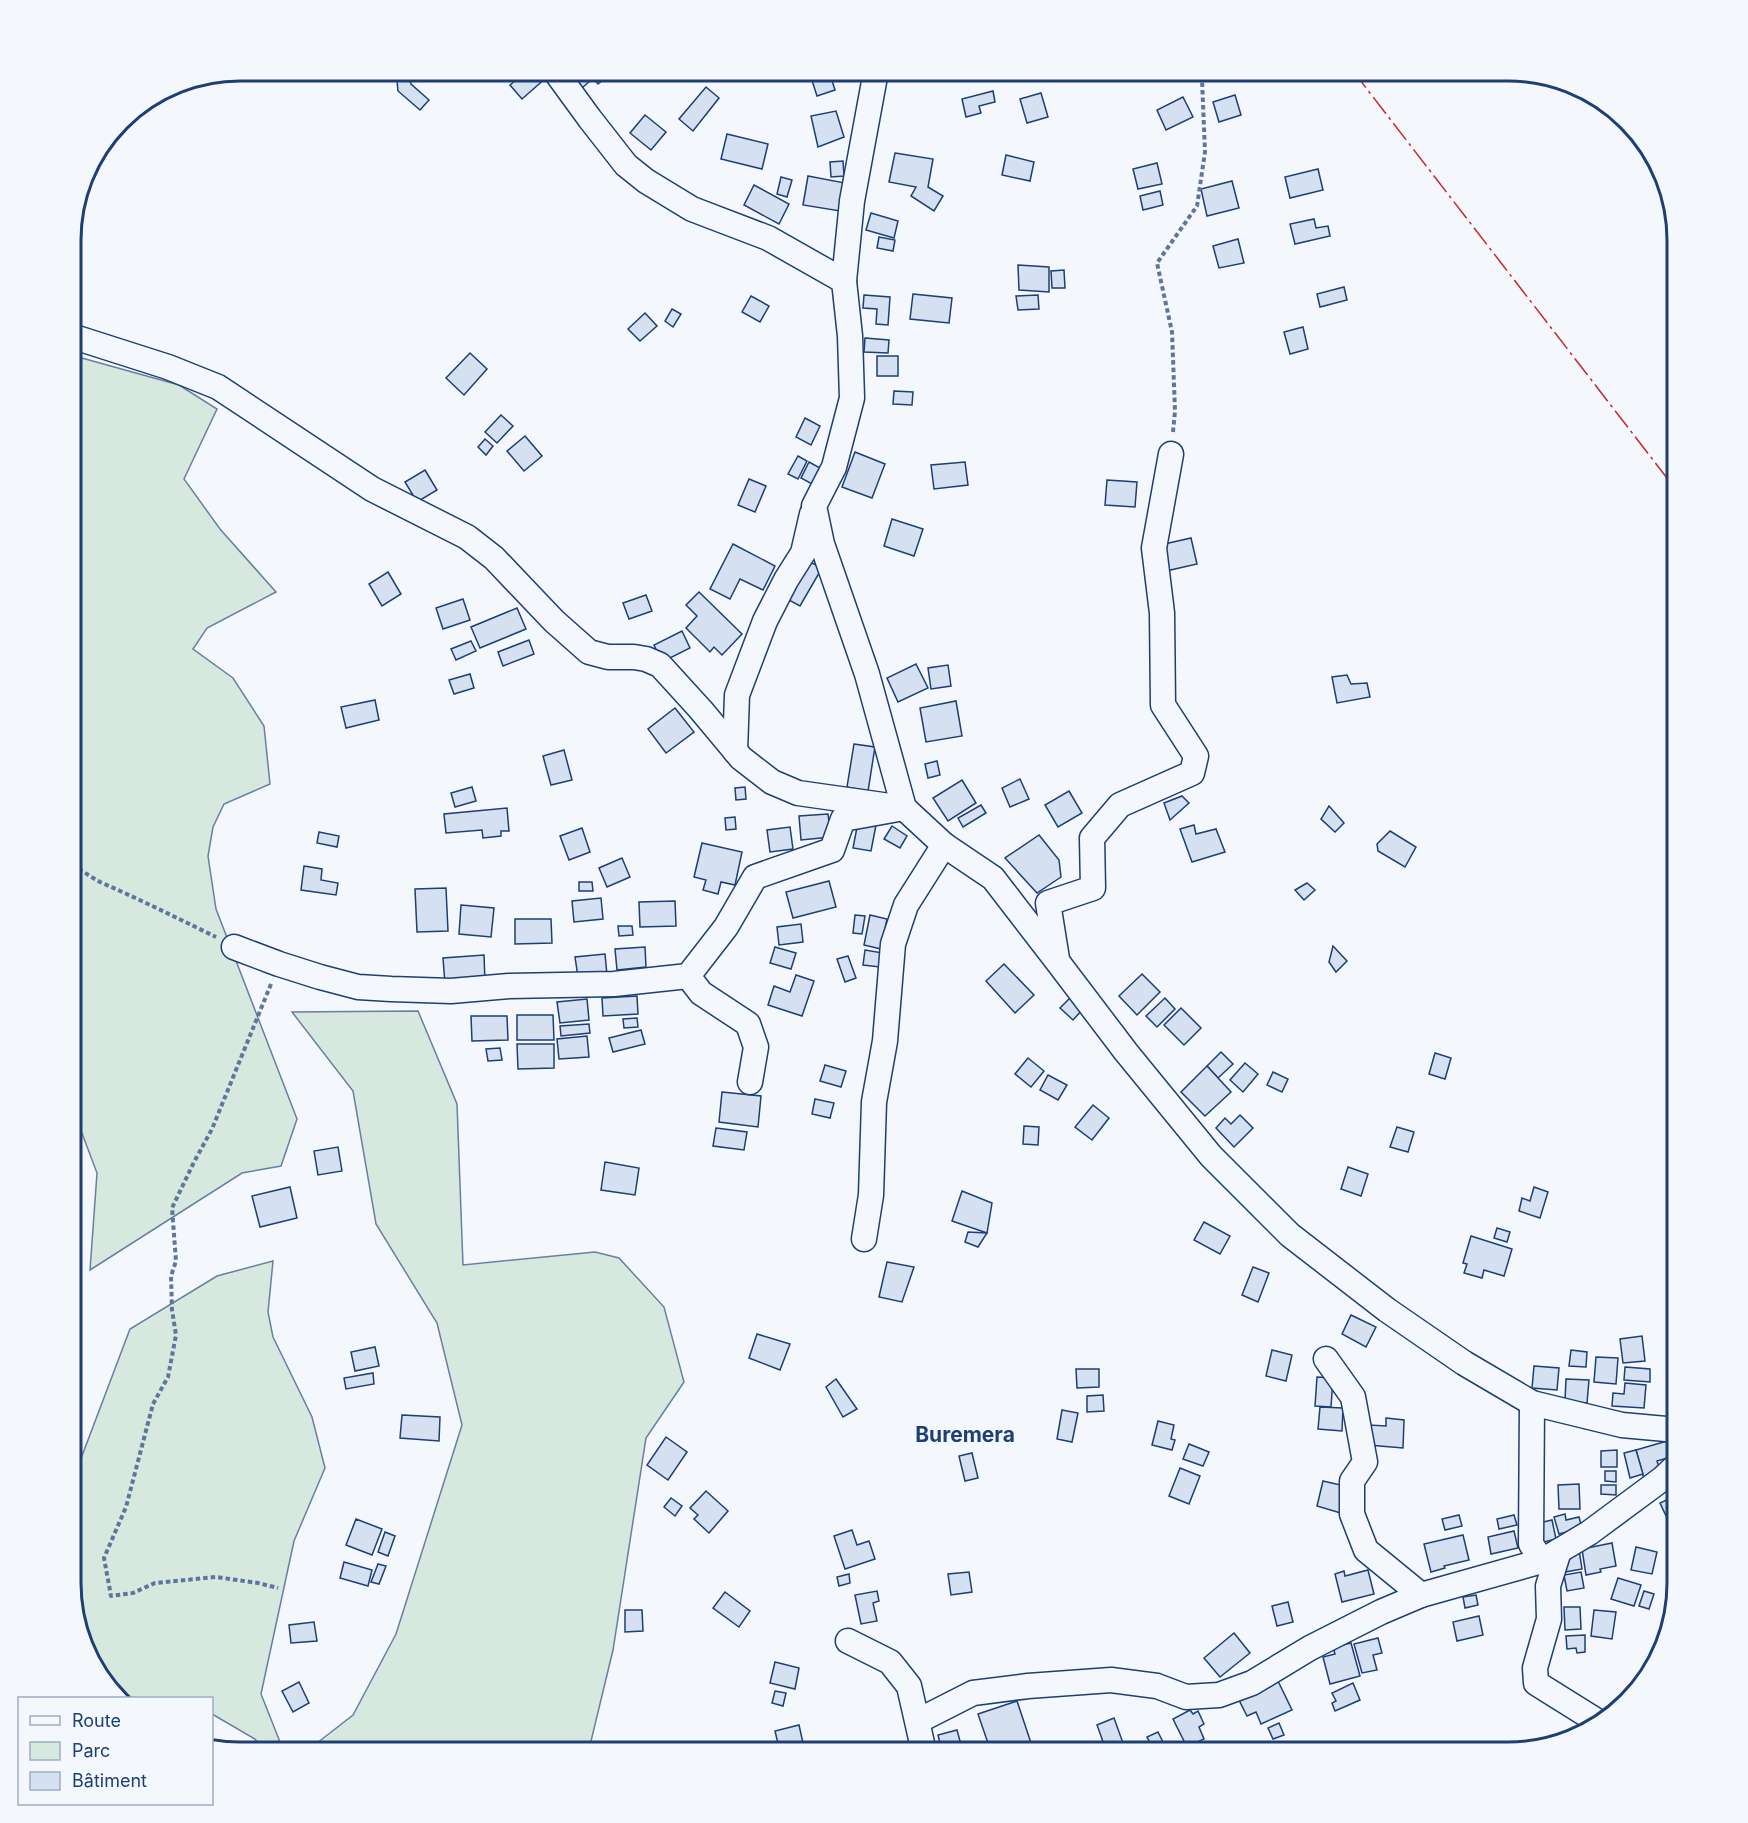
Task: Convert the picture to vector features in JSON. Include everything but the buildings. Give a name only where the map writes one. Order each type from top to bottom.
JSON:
[{"type":"street","points":[[563,81],[626,165],[646,181],[692,209],[768,238],[844,281]]},
{"type":"street","points":[[735,751],[737,695],[765,621],[803,553],[814,506],[834,467],[852,398],[850,336],[844,281],[852,201],[874,81]]},
{"type":"street","points":[[81,339],[168,367],[218,387],[372,489],[467,537],[494,558],[554,621],[589,652],[608,657],[646,658],[660,664],[741,758],[772,782],[798,793],[904,808]]},
{"type":"street","points":[[1058,961],[1048,903],[1093,888],[1092,838],[1120,805],[1191,773],[1196,756],[1163,705],[1162,613],[1154,548],[1171,454]]},
{"type":"street","points":[[814,506],[822,544],[867,674],[904,808],[944,845],[993,878],[1126,1052],[1211,1156],[1290,1234],[1387,1310],[1464,1363],[1532,1403],[1622,1425],[1667,1429]]},
{"type":"street","points":[[234,946],[279,964],[358,987],[451,991],[509,986],[614,984],[688,976],[726,927],[755,877],[832,850],[843,819],[904,808]]},
{"type":"street","points":[[864,1239],[871,1195],[874,1102],[885,1041],[893,944],[906,905],[944,845]]},
{"type":"street","points":[[688,976],[702,993],[748,1024],[756,1047],[750,1082]]},
{"type":"street","points":[[1326,1359],[1353,1397],[1365,1462],[1352,1481],[1352,1514],[1366,1550],[1421,1595]]},
{"type":"street","points":[[1532,1403],[1531,1544],[1550,1556]]},
{"type":"street","points":[[918,1721],[973,1693],[1028,1686],[1111,1680],[1157,1686],[1186,1697],[1219,1695],[1252,1683],[1310,1648],[1381,1612],[1421,1595],[1550,1556],[1589,1533],[1667,1473]]},
{"type":"street","points":[[1550,1556],[1549,1619],[1535,1668],[1536,1683],[1592,1718]]},
{"type":"street","points":[[848,1641],[890,1662],[909,1686],[922,1742]]},
{"type":"path","points":[[1171,454],[1175,411],[1172,332],[1157,263],[1197,206],[1206,152],[1202,81]]},
{"type":"path","points":[[81,870],[91,878],[148,903],[234,946]]},
{"type":"path","points":[[278,1588],[216,1577],[155,1583],[133,1593],[111,1596],[104,1558],[126,1507],[153,1404],[168,1377],[176,1335],[171,1276],[176,1261],[172,1208],[212,1129],[279,964]]},
{"type":"green space","points":[[81,358],[179,385],[217,409],[184,479],[220,529],[276,592],[207,628],[193,649],[233,678],[264,726],[270,784],[224,804],[213,827],[208,856],[216,909],[297,1119],[281,1166],[242,1173],[90,1270],[97,1173],[81,1131]]},
{"type":"green space","points":[[418,1011],[457,1104],[463,1265],[595,1252],[619,1258],[664,1307],[684,1382],[646,1438],[613,1650],[591,1742],[318,1742],[353,1715],[396,1634],[462,1425],[437,1323],[376,1224],[353,1091],[292,1012]]},
{"type":"green space","points":[[273,1261],[268,1312],[273,1337],[312,1417],[325,1468],[294,1541],[261,1694],[280,1742],[257,1742],[213,1715],[213,1697],[129,1697],[120,1688],[97,1654],[86,1624],[82,1604],[81,1459],[130,1329],[217,1276]]},
{"type":"power","points":[[1361,81],[1667,478]]},
{"type":"district","name":"Buremera","points":[[965,1435]]}]
